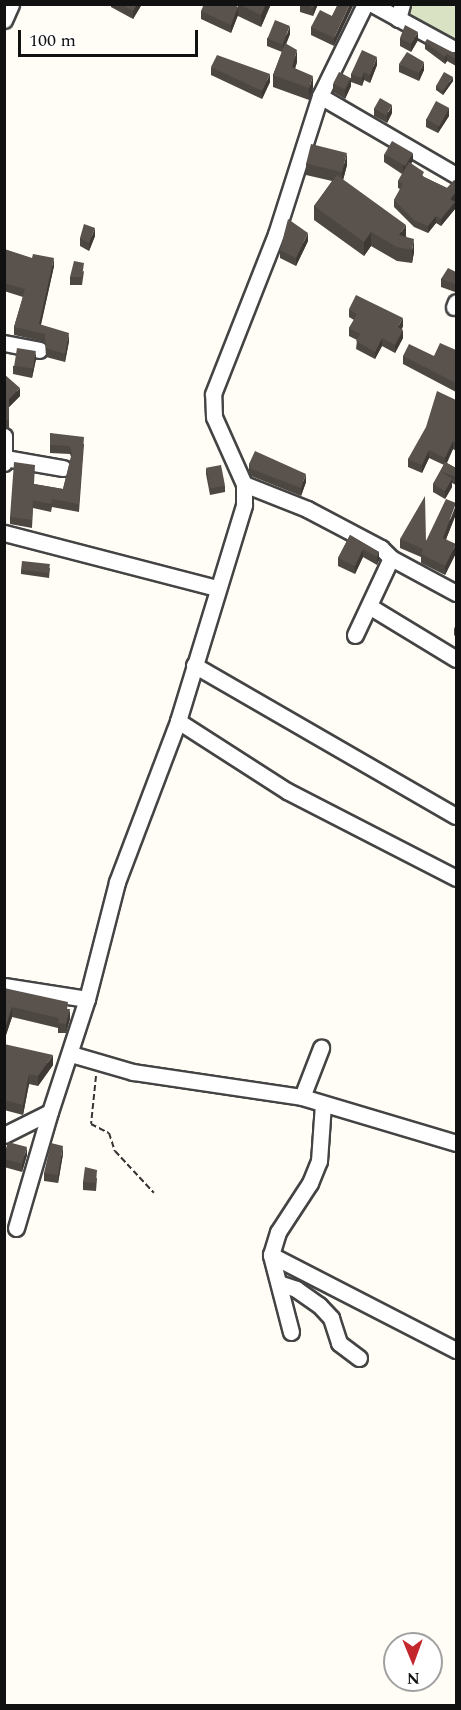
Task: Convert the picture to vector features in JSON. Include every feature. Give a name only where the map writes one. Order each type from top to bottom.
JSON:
[{"type":"street","points":[[4,20],[11,4]]},
{"type":"street","points":[[16,1228],[50,1112],[71,1054],[117,882],[178,721],[216,588],[237,534],[244,483],[214,417],[213,394],[276,234],[320,96],[364,4]]},
{"type":"street","points":[[372,4],[400,12],[456,51]]},
{"type":"street","points":[[320,96],[456,175]]},
{"type":"street","points":[[4,343],[39,350]]},
{"type":"street","points":[[4,436],[5,461],[63,468]]},
{"type":"street","points":[[244,483],[307,509],[381,548],[390,558],[456,592]]},
{"type":"street","points":[[4,533],[216,588]]},
{"type":"street","points":[[356,635],[390,558]]},
{"type":"street","points":[[369,606],[456,659]]},
{"type":"street","points":[[194,665],[456,816]]},
{"type":"street","points":[[178,721],[287,791],[456,878]]},
{"type":"street","points":[[4,986],[87,999]]},
{"type":"street","points":[[302,1097],[321,1048]]},
{"type":"street","points":[[71,1054],[98,1063],[302,1097],[456,1143]]},
{"type":"street","points":[[291,1332],[281,1284],[271,1255],[278,1232],[310,1183],[319,1161],[323,1104]]},
{"type":"street","points":[[4,1135],[50,1112]]},
{"type":"street","points":[[271,1255],[456,1350]]},
{"type":"street","points":[[281,1284],[296,1289],[319,1305],[331,1318],[339,1343],[359,1358]]},
{"type":"path","points":[[98,1063],[92,1124],[109,1133],[115,1151],[154,1193]]},
{"type":"green space","points":[[401,5],[456,5],[456,42],[399,11]]},
{"type":"building","points":[[121,4],[137,4],[133,11]]},
{"type":"building","points":[[204,4],[233,4],[238,7],[231,25],[201,11]]},
{"type":"building","points":[[238,4],[266,4],[261,15]]},
{"type":"building","points":[[303,4],[315,4],[313,8]]},
{"type":"building","points":[[338,4],[350,4],[334,38],[311,27],[320,10],[332,16]]},
{"type":"building","points":[[275,20],[290,26],[282,45],[268,39]]},
{"type":"building","points":[[405,25],[418,32],[411,44],[400,38]]},
{"type":"building","points":[[427,39],[456,52],[456,59],[447,54],[445,57],[425,42]]},
{"type":"building","points":[[285,43],[297,50],[292,67],[313,76],[309,88],[273,75]]},
{"type":"building","points":[[362,50],[377,57],[370,75],[364,72],[362,78],[351,74]]},
{"type":"building","points":[[407,52],[424,62],[419,73],[399,64]]},
{"type":"building","points":[[217,55],[270,74],[262,91],[211,67]]},
{"type":"building","points":[[339,72],[351,78],[345,89],[333,84]]},
{"type":"building","points":[[444,72],[453,77],[443,91],[436,86]]},
{"type":"building","points":[[380,98],[392,105],[386,115],[374,108]]},
{"type":"building","points":[[436,101],[449,108],[439,127],[426,120]]},
{"type":"building","points":[[392,141],[413,153],[405,166],[384,154]]},
{"type":"building","points":[[311,144],[347,153],[342,172],[306,163]]},
{"type":"building","points":[[409,162],[424,172],[422,176],[447,188],[454,180],[456,181],[456,192],[450,199],[455,202],[441,219],[436,216],[428,226],[414,220],[394,200],[403,184],[398,181]]},
{"type":"building","points":[[337,175],[406,225],[399,235],[414,239],[412,250],[397,247],[371,232],[364,242],[314,206]]},
{"type":"building","points":[[288,219],[308,233],[296,258],[280,250]]},
{"type":"building","points":[[84,224],[95,228],[89,243],[80,238]]},
{"type":"building","points":[[4,249],[32,258],[33,254],[54,258],[39,324],[69,333],[65,354],[46,348],[45,334],[14,327],[25,289],[4,283]]},
{"type":"building","points":[[74,261],[84,263],[82,277],[70,277]]},
{"type":"building","points":[[448,268],[456,272],[455,284],[441,279]]},
{"type":"building","points":[[356,295],[403,318],[398,327],[403,330],[395,345],[382,338],[375,352],[356,341],[360,334],[349,328],[357,314],[349,309]]},
{"type":"building","points":[[440,343],[456,350],[456,383],[403,356],[409,344],[434,356]]},
{"type":"building","points":[[17,348],[36,351],[33,369],[14,366]]},
{"type":"building","points":[[4,374],[20,388],[9,399],[9,420],[4,420]]},
{"type":"building","points":[[437,391],[456,400],[456,443],[453,441],[445,458],[429,450],[422,465],[408,459],[426,427]]},
{"type":"building","points":[[50,433],[84,437],[79,504],[52,499],[51,504],[33,500],[32,520],[10,517],[14,462],[35,465],[34,484],[63,489],[72,453],[70,446],[50,445]]},
{"type":"building","points":[[255,451],[306,474],[301,488],[251,469],[249,464]]},
{"type":"building","points":[[445,462],[456,468],[456,477],[440,471]]},
{"type":"building","points":[[221,465],[225,486],[210,488],[206,468]]},
{"type":"building","points":[[440,471],[452,479],[445,491],[433,484]]},
{"type":"building","points":[[425,496],[426,541],[446,499],[456,503],[443,538],[456,544],[445,566],[421,554],[423,549],[400,539]]},
{"type":"building","points":[[350,535],[379,552],[377,557],[363,549],[355,566],[338,558]]},
{"type":"building","points":[[22,561],[50,564],[49,573],[21,570]]},
{"type":"building","points":[[4,988],[68,1002],[67,1009],[70,1009],[66,1024],[58,1023],[59,1018],[12,1007],[4,1032]]},
{"type":"building","points":[[4,1044],[53,1055],[38,1076],[29,1074],[23,1105],[4,1100]]},
{"type":"building","points":[[8,1142],[27,1147],[22,1164],[4,1159]]},
{"type":"building","points":[[51,1143],[63,1146],[58,1175],[44,1173]]},
{"type":"building","points":[[85,1167],[97,1170],[96,1183],[83,1182]]}]
